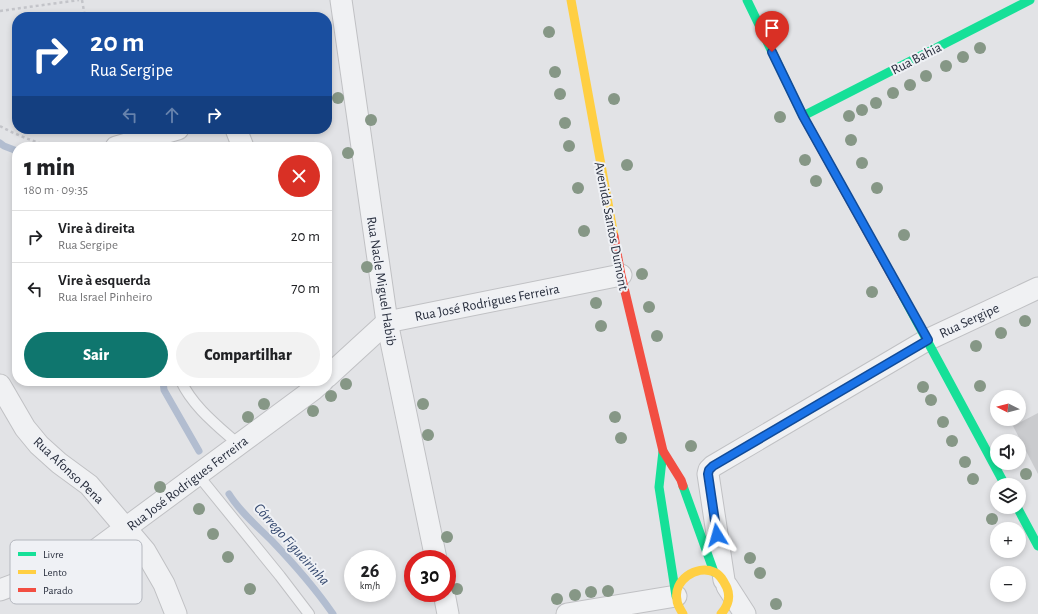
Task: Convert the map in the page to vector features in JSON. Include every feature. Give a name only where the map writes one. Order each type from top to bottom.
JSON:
[{"type":"main road","name":"Avenida Santos Dumont","points":[[571,0],[621,276],[663,451],[681,480],[721,580]]},
{"type":"main road","points":[[747,0],[803,116],[928,340],[1001,478]]},
{"type":"main road","name":"Rua Bahia","points":[[803,116],[1030,0]]},
{"type":"main road","name":"Avenida Santos Dumont","points":[[663,451],[659,487],[679,606]]},
{"type":"main road","points":[[1021,514],[1038,546]]},
{"type":"main road","points":[[679,606],[680,583],[683,578],[688,574],[701,570],[721,580],[729,599],[723,613]]},
{"type":"street","name":"Rua Nacle Miguel Habib","points":[[341,0],[387,322],[434,550]]},
{"type":"street","points":[[133,142],[161,134]]},
{"type":"street","name":"Rua José Rodrigues Ferreira","points":[[332,371],[387,322],[621,276]]},
{"type":"street","name":"Rua Sergipe","points":[[721,580],[708,474],[709,470],[713,466],[928,340],[1038,288]]},
{"type":"street","name":"Rua Afonso Pena","points":[[0,385],[25,428],[39,445],[59,463],[89,485],[136,540]]},
{"type":"street","name":"Rua José Rodrigues Ferreira","points":[[110,540],[198,476],[314,386]]},
{"type":"street","name":"Rua Afonso Pena","points":[[142,547],[160,577],[176,614]]},
{"type":"street","points":[[721,580],[745,614]]},
{"type":"street","name":"Rua José Rodrigues Ferreira","points":[[0,590],[10,586]]},
{"type":"street","points":[[446,602],[448,614]]},
{"type":"street","points":[[566,614],[679,606]]},
{"type":"lane","points":[[184,386],[187,393],[214,422],[239,445]]},
{"type":"lane","points":[[198,476],[280,576],[308,614]]},
{"type":"path","points":[[0,11],[81,0],[84,12]]},
{"type":"path","points":[[0,126],[12,133]]},
{"type":"path","points":[[15,134],[36,142]]},
{"type":"building","points":[[1038,413],[1038,474],[1026,451],[1026,434],[1017,434],[1013,426],[1026,426],[1026,419]]},
{"type":"waterway","name":"Córrego Figueirinha","points":[[0,143],[12,149]]},
{"type":"waterway","name":"Córrego Figueirinha","points":[[164,386],[164,390],[199,451]]},
{"type":"waterway","name":"Córrego Figueirinha","points":[[229,494],[243,513],[296,567],[333,614]]},
{"type":"traffic: fast","points":[[747,0],[803,116],[1030,0]]},
{"type":"traffic: fast","points":[[903,296],[1001,478]]},
{"type":"traffic: fast","points":[[663,451],[659,487],[676,596]]},
{"type":"traffic: fast","points":[[683,486],[714,572]]},
{"type":"traffic: fast","points":[[1021,514],[1038,546]]},
{"type":"traffic: slow","points":[[571,0],[614,236]]},
{"type":"traffic: slow","points":[[683,614],[677,602],[679,586],[687,576],[700,570],[707,570],[719,575],[727,588],[729,595],[728,602],[721,614]]},
{"type":"traffic: jam","points":[[803,116],[903,296]]},
{"type":"traffic: jam","points":[[614,236],[621,275],[663,451],[681,480],[683,486]]},
{"type":"route","points":[[717,535],[708,474],[709,470],[713,466],[928,340],[803,116],[772,52]]}]
